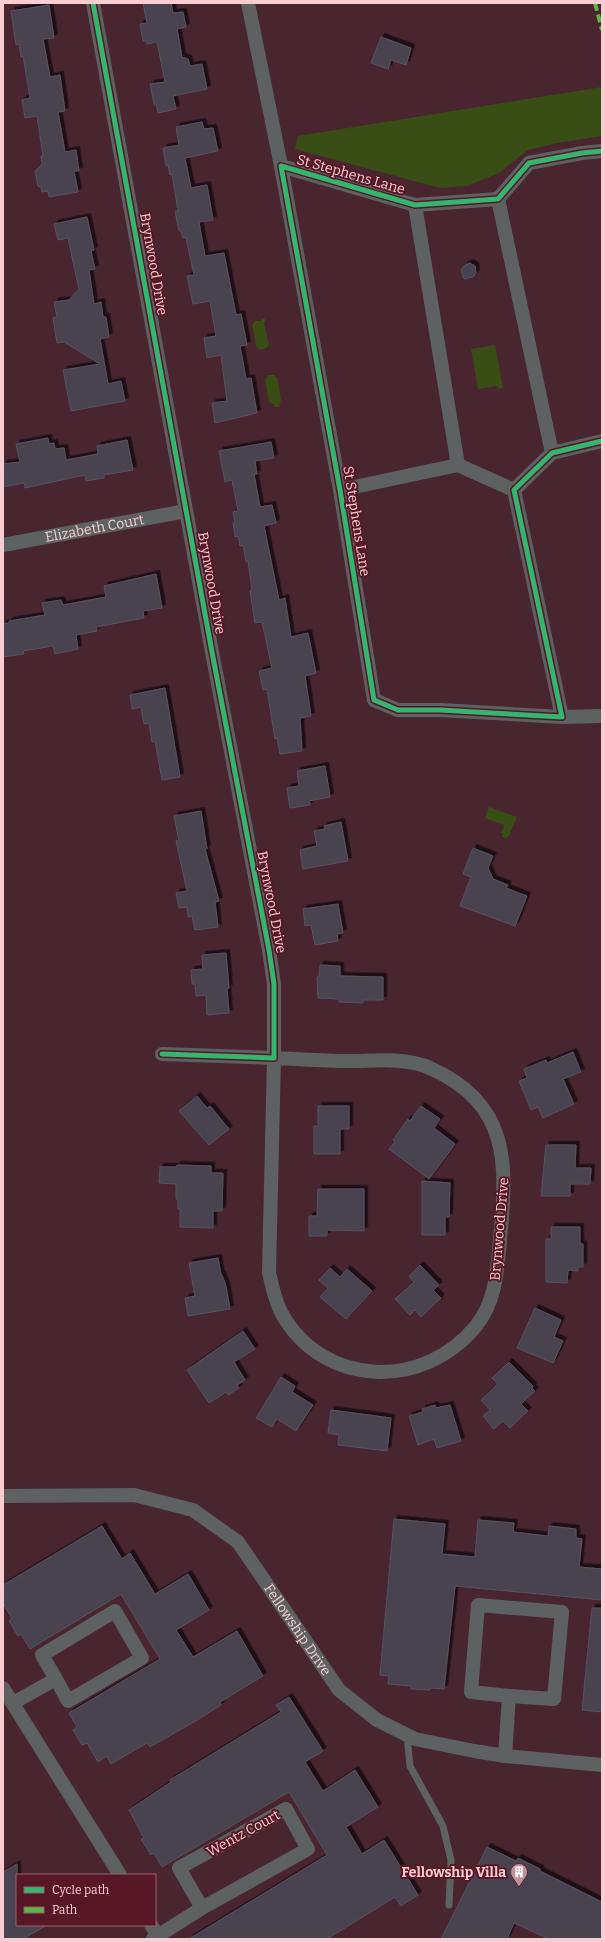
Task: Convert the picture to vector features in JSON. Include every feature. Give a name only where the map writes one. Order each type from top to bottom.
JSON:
[{"type":"street","name":"Brynwood Drive","points":[[93,3],[186,511],[269,950],[274,984],[274,1058],[269,1272],[273,1292],[282,1313],[294,1330],[310,1346],[341,1364],[364,1371],[388,1372],[408,1370],[431,1362],[449,1352],[464,1340],[488,1307],[496,1285],[504,1182],[504,1162],[500,1143],[492,1124],[479,1104],[466,1090],[449,1078],[428,1067],[404,1062],[274,1058],[162,1054]]},
{"type":"street","name":"St Stephens Lane","points":[[248,3],[281,166],[340,490],[374,700],[398,710],[440,710],[562,717],[602,716]]},
{"type":"street","points":[[552,453],[498,199],[529,163],[582,153],[602,151]]},
{"type":"street","name":"St Stephens Lane","points":[[281,166],[415,206],[498,199]]},
{"type":"street","name":"St Stephens Lane","points":[[340,490],[458,465],[415,206]]},
{"type":"street","points":[[514,490],[552,453],[602,441]]},
{"type":"street","points":[[458,465],[514,490]]},
{"type":"street","points":[[514,490],[562,717]]},
{"type":"street","name":"Elizabeth Court","points":[[3,545],[186,511]]},
{"type":"street","name":"Fellowship Drive","points":[[3,1496],[134,1495],[193,1510],[238,1542],[339,1690],[376,1720],[415,1739],[505,1756],[602,1765]]},
{"type":"street","points":[[478,1605],[562,1612],[554,1699],[509,1696],[471,1692],[478,1605]]},
{"type":"street","points":[[115,1611],[142,1658],[68,1701],[56,1679],[42,1654],[115,1611]]},
{"type":"street","points":[[12,1703],[56,1679]]},
{"type":"street","points":[[3,1688],[119,1874]]},
{"type":"street","points":[[505,1756],[509,1696]]},
{"type":"street","name":"Wentz Court","points":[[155,1935],[308,1849],[286,1809],[179,1868],[202,1908]]},
{"type":"lane","points":[[407,1735],[410,1766],[443,1826],[451,1860],[449,1905]]},
{"type":"shaded area","points":[[602,87],[602,136],[557,143],[528,150],[499,173],[467,186],[440,188],[295,149],[298,136]]},
{"type":"shaded area","points":[[263,318],[266,320],[264,323],[269,345],[260,350],[256,346],[252,325],[255,321],[261,321]]},
{"type":"shaded area","points":[[495,345],[503,388],[498,389],[497,386],[478,389],[471,349]]},
{"type":"shaded area","points":[[268,375],[274,375],[277,378],[281,400],[279,407],[274,407],[274,405],[269,402],[265,380]]},
{"type":"shaded area","points":[[489,807],[517,817],[509,836],[506,838],[502,837],[503,834],[501,833],[504,825],[485,818]]},
{"type":"building","points":[[143,3],[171,3],[173,13],[183,12],[186,27],[177,29],[182,57],[188,59],[190,66],[202,64],[207,89],[173,96],[176,109],[158,113],[156,104],[154,104],[150,84],[165,82],[157,42],[147,44],[147,41],[143,41],[140,24],[147,23]]},
{"type":"building","points":[[49,5],[54,38],[43,39],[50,77],[60,75],[65,111],[58,112],[65,152],[76,150],[79,171],[74,171],[78,192],[49,197],[48,191],[42,192],[41,187],[38,186],[35,171],[42,164],[41,156],[43,156],[37,116],[25,118],[22,100],[30,98],[23,56],[21,57],[19,44],[16,45],[11,11]]},
{"type":"building","points":[[381,37],[411,48],[406,65],[391,60],[388,69],[371,63]]},
{"type":"building","points":[[202,122],[204,129],[213,128],[218,151],[185,158],[191,188],[207,185],[213,220],[199,222],[205,256],[224,253],[236,315],[241,314],[247,345],[240,346],[246,379],[251,378],[257,413],[215,423],[212,403],[227,401],[221,355],[207,358],[204,338],[216,336],[210,301],[193,304],[187,276],[194,275],[186,238],[183,238],[181,231],[179,231],[175,211],[178,211],[172,174],[170,175],[168,165],[166,166],[163,148],[179,145],[176,127]]},
{"type":"building","points":[[87,217],[94,250],[91,251],[95,269],[89,270],[94,304],[101,302],[103,317],[106,317],[109,337],[100,339],[108,384],[121,381],[125,401],[71,411],[63,370],[100,364],[64,342],[57,343],[53,318],[57,317],[54,302],[69,300],[79,289],[68,238],[58,240],[54,224]]},
{"type":"building","points":[[470,263],[475,266],[476,273],[473,277],[464,279],[461,270],[465,265]]},
{"type":"building","points":[[48,438],[49,444],[54,443],[55,449],[64,448],[66,460],[98,454],[97,446],[127,440],[133,470],[104,475],[104,478],[86,481],[85,475],[25,488],[24,483],[3,487],[3,464],[20,462],[16,444]]},
{"type":"building","points":[[271,442],[274,458],[255,461],[257,474],[254,474],[260,507],[272,505],[276,523],[264,526],[279,600],[285,598],[291,637],[308,633],[316,673],[305,676],[311,716],[300,718],[302,751],[280,754],[277,738],[275,739],[267,689],[263,690],[259,671],[272,668],[262,622],[255,623],[250,591],[252,590],[248,561],[246,562],[243,545],[240,546],[238,536],[235,537],[233,512],[238,511],[232,480],[225,482],[219,451]]},
{"type":"building","points":[[156,574],[162,608],[143,611],[144,618],[96,627],[97,631],[76,635],[78,649],[55,654],[53,646],[23,651],[24,654],[3,657],[3,624],[9,623],[9,621],[45,615],[42,603],[61,600],[63,605],[106,597],[104,586]]},
{"type":"building","points":[[165,688],[180,777],[162,780],[155,741],[152,742],[149,723],[144,724],[141,707],[132,709],[130,695]]},
{"type":"building","points":[[325,766],[330,797],[309,801],[310,805],[290,808],[287,788],[299,786],[297,771]]},
{"type":"building","points":[[201,811],[207,849],[205,849],[219,901],[215,902],[218,927],[195,930],[192,916],[188,917],[187,907],[179,908],[176,893],[187,891],[176,841],[179,841],[174,816]]},
{"type":"building","points":[[341,822],[348,861],[303,869],[300,850],[317,846],[314,831],[325,829],[324,826]]},
{"type":"building","points":[[473,848],[493,856],[488,868],[493,879],[508,885],[506,888],[527,896],[515,926],[460,906],[471,877],[463,874]]},
{"type":"building","points":[[338,904],[343,933],[337,934],[338,941],[315,945],[311,925],[305,926],[303,909]]},
{"type":"building","points":[[226,953],[229,988],[227,989],[229,1013],[207,1015],[206,995],[196,996],[195,984],[192,984],[191,970],[203,969],[202,955]]},
{"type":"building","points":[[320,965],[340,966],[340,976],[383,977],[383,1000],[363,1000],[363,1003],[339,1002],[339,999],[318,998],[317,977],[319,977]]},
{"type":"building","points":[[573,1052],[581,1072],[563,1079],[574,1104],[543,1118],[538,1107],[531,1110],[519,1081],[527,1078],[524,1069],[546,1060],[547,1063]]},
{"type":"building","points":[[197,1096],[207,1108],[210,1106],[229,1129],[209,1145],[179,1111]]},
{"type":"building","points":[[318,1106],[349,1106],[349,1129],[340,1129],[340,1154],[314,1154],[314,1126],[318,1126]]},
{"type":"building","points":[[421,1106],[440,1119],[434,1128],[455,1144],[429,1179],[389,1149],[395,1142],[393,1140],[408,1119],[410,1121]]},
{"type":"building","points":[[546,1145],[576,1145],[575,1168],[591,1168],[590,1184],[570,1184],[570,1196],[541,1196]]},
{"type":"building","points":[[177,1165],[211,1166],[211,1173],[223,1173],[222,1211],[213,1211],[213,1228],[180,1227],[180,1209],[178,1209],[178,1199],[176,1199],[176,1184],[159,1183],[160,1167],[176,1167]]},
{"type":"building","points":[[422,1181],[450,1183],[449,1217],[445,1217],[445,1235],[422,1235]]},
{"type":"building","points":[[318,1189],[364,1189],[364,1231],[327,1230],[327,1236],[309,1236],[309,1216],[317,1216]]},
{"type":"building","points":[[551,1227],[580,1227],[580,1244],[583,1244],[583,1267],[578,1267],[578,1271],[568,1270],[567,1283],[546,1282],[546,1239],[551,1239]]},
{"type":"building","points":[[218,1258],[221,1275],[226,1286],[230,1309],[188,1316],[185,1298],[195,1296],[189,1263]]},
{"type":"building","points":[[420,1265],[439,1285],[433,1290],[441,1298],[421,1317],[415,1310],[410,1315],[395,1299],[414,1282],[409,1276]]},
{"type":"building","points":[[330,1268],[340,1277],[347,1269],[372,1291],[346,1319],[320,1297],[328,1288],[319,1280]]},
{"type":"building","points":[[535,1308],[561,1320],[554,1337],[563,1341],[553,1363],[517,1348]]},
{"type":"building","points":[[243,1331],[255,1349],[234,1362],[245,1380],[237,1385],[239,1388],[228,1395],[226,1392],[209,1403],[187,1370]]},
{"type":"building","points":[[509,1362],[533,1386],[532,1388],[535,1391],[521,1404],[528,1411],[510,1428],[503,1421],[494,1429],[483,1416],[490,1410],[481,1400],[498,1384],[492,1378]]},
{"type":"building","points":[[281,1377],[295,1386],[292,1392],[313,1405],[296,1431],[277,1419],[272,1427],[256,1418]]},
{"type":"building","points":[[435,1405],[436,1408],[450,1405],[461,1441],[437,1448],[434,1439],[418,1445],[409,1416],[423,1412],[422,1409]]},
{"type":"building","points":[[331,1410],[391,1418],[387,1451],[338,1445],[339,1435],[328,1433]]},
{"type":"building","points":[[394,1519],[445,1524],[442,1554],[475,1557],[478,1520],[514,1523],[513,1532],[548,1536],[549,1526],[576,1529],[576,1538],[582,1539],[579,1567],[602,1569],[602,1600],[455,1586],[444,1689],[411,1689],[411,1686],[388,1684],[389,1676],[380,1675]]},
{"type":"building","points":[[102,1526],[122,1559],[130,1553],[155,1594],[188,1574],[209,1610],[176,1630],[193,1657],[237,1631],[263,1676],[220,1702],[221,1705],[194,1722],[150,1747],[147,1743],[111,1764],[107,1756],[98,1762],[87,1743],[82,1745],[73,1730],[77,1727],[69,1713],[160,1659],[121,1594],[30,1649],[21,1634],[18,1636],[9,1621],[12,1619],[3,1603],[3,1585]]},
{"type":"building","points":[[592,1608],[602,1608],[602,1712],[582,1710]]},
{"type":"building","points":[[289,1697],[323,1751],[305,1762],[323,1791],[355,1770],[378,1807],[346,1827],[362,1854],[384,1840],[418,1895],[401,1906],[395,1897],[327,1939],[189,1939],[327,1855],[289,1792],[162,1867],[154,1853],[151,1855],[141,1839],[144,1838],[129,1810],[171,1782],[170,1780],[281,1712],[276,1705]]},
{"type":"building","name":"Fellowship Villa","points":[[487,1847],[516,1861],[518,1858],[540,1869],[540,1871],[602,1902],[602,1939],[549,1939],[514,1923],[507,1939],[441,1939]]},
{"type":"building","points":[[17,1864],[16,1926],[45,1926],[23,1939],[3,1939],[3,1872]]},
{"type":"marked path","points":[[595,3],[602,30]]},
{"type":"cycle path","points":[[93,3],[212,652],[269,950],[274,984],[274,1058],[162,1054]]},
{"type":"cycle path","points":[[602,151],[582,153],[529,163],[498,199],[415,205],[281,166],[340,490],[374,700],[398,710],[440,710],[562,717],[514,490],[552,453],[602,441]]},
{"type":"place","name":"Fellowship Villa","points":[[519,1887]]}]
